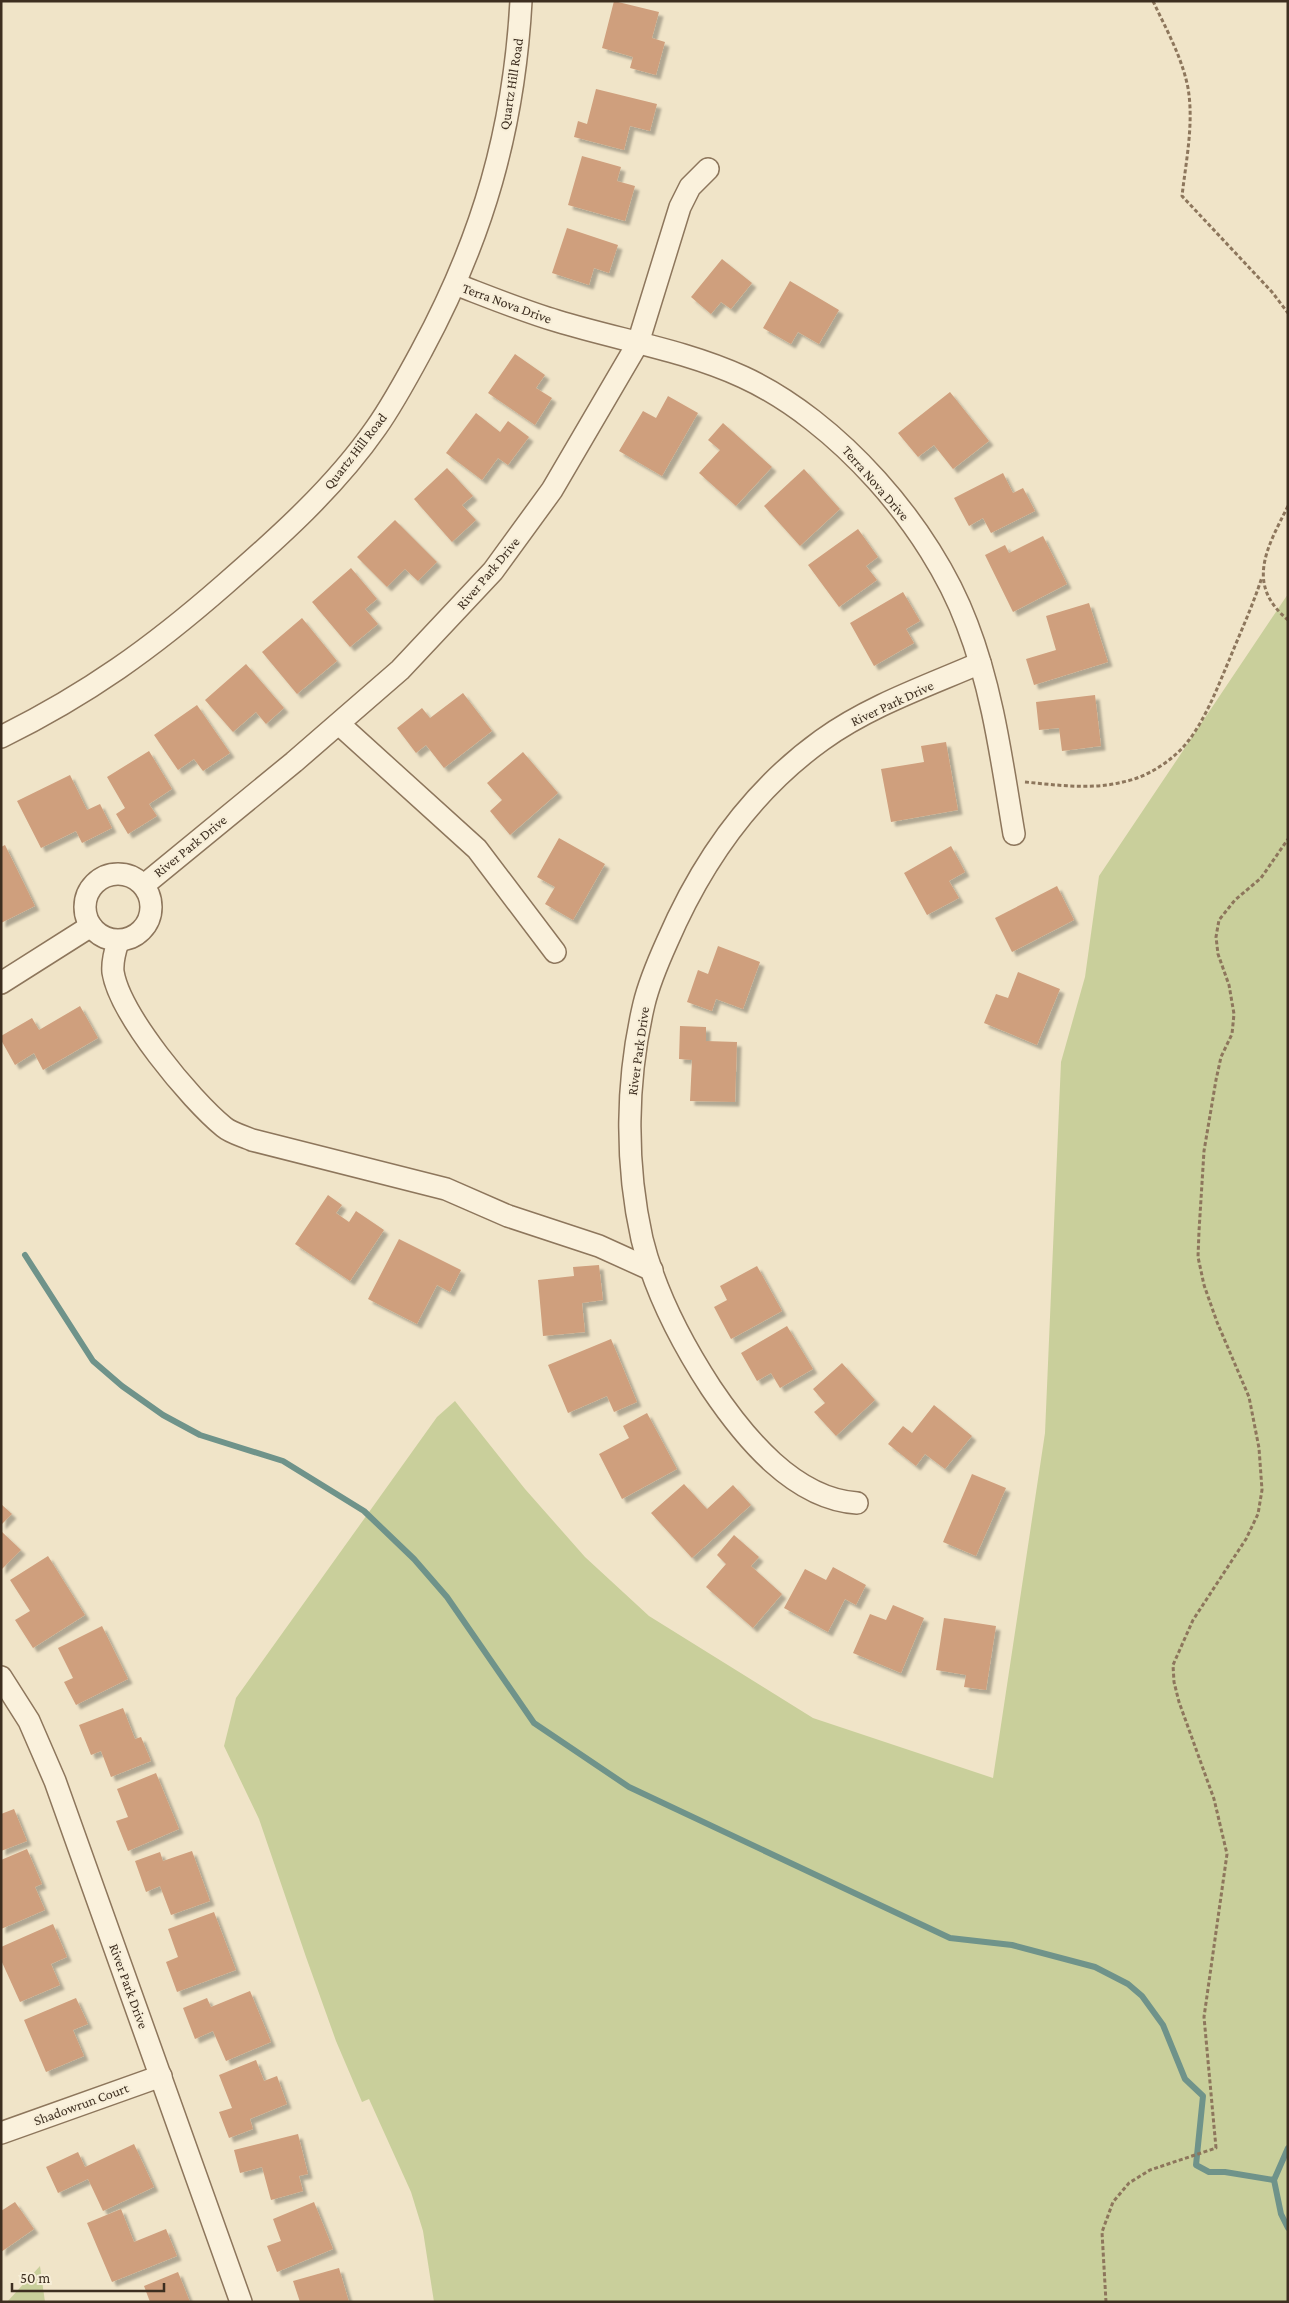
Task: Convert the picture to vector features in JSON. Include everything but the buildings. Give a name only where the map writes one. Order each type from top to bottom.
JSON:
[{"type":"street","name":"Quartz Hill Road","points":[[1,737],[77,697],[114,673],[174,628],[296,518],[376,429],[418,357],[455,284],[491,190],[516,74],[521,1]]},
{"type":"street","name":"River Park Drive","points":[[144,885],[339,724],[400,670],[493,571],[552,490],[638,343],[680,207],[690,187],[708,169]]},
{"type":"street","name":"Terra Nova Drive","points":[[455,284],[556,321],[709,363],[744,377],[802,411],[847,448],[900,508],[938,565],[967,623],[992,709],[1014,834]]},
{"type":"street","name":"River Park Drive","points":[[857,1503],[844,1502],[801,1484],[746,1435],[690,1357],[675,1329],[642,1239],[635,1198],[629,1128],[636,1050],[645,1001],[678,916],[701,873],[726,835],[756,799],[820,741],[864,714],[980,663]]},
{"type":"street","points":[[339,724],[478,848],[555,952]]},
{"type":"street","name":"River Park Drive","points":[[91,926],[86,916],[87,895],[92,885],[101,878],[111,874],[132,876],[144,885],[151,902],[151,913],[147,924],[140,932],[118,942]]},
{"type":"street","points":[[1,983],[91,926],[99,934],[118,942],[114,954],[114,972],[134,1020],[167,1065],[199,1102],[225,1128],[252,1140],[446,1189],[508,1216],[599,1246],[652,1270]]},
{"type":"street","name":"River Park Drive","points":[[1,1677],[29,1721],[55,1781],[241,2302]]},
{"type":"street","name":"Shadowrun Court","points":[[1,2133],[161,2076]]},
{"type":"path","points":[[1153,1],[1175,48],[1188,89],[1190,129],[1182,196],[1272,292],[1288,313]]},
{"type":"path","points":[[1004,780],[1058,785],[1103,786],[1125,782],[1141,776],[1170,759],[1192,736],[1217,690],[1251,609],[1262,577],[1270,541],[1288,506]]},
{"type":"path","points":[[1262,577],[1268,597],[1275,609],[1288,620]]},
{"type":"path","points":[[1106,2302],[1102,2232],[1114,2202],[1130,2183],[1150,2170],[1216,2148],[1204,2017],[1227,1854],[1214,1799],[1179,1702],[1174,1682],[1173,1665],[1193,1620],[1246,1539],[1258,1514],[1262,1490],[1259,1448],[1249,1397],[1217,1322],[1204,1285],[1198,1256],[1204,1151],[1221,1057],[1232,1034],[1234,1014],[1229,984],[1218,954],[1216,937],[1219,920],[1235,900],[1262,878],[1288,839]]},
{"type":"green space","points":[[1288,594],[1288,2302],[434,2302],[423,2231],[411,2192],[369,2099],[362,2102],[336,2041],[259,1819],[224,1746],[236,1698],[437,1417],[455,1401],[525,1489],[585,1557],[649,1616],[813,1718],[993,1778],[1045,1433],[1061,1062],[1085,977],[1099,876]]},
{"type":"green space","points":[[40,2266],[45,2302],[7,2302]]},
{"type":"waterway","points":[[25,1255],[93,1361],[122,1386],[163,1415],[200,1435],[283,1461],[364,1511],[414,1559],[447,1597],[534,1723],[629,1787],[950,1938],[1012,1945],[1095,1967],[1128,1984],[1142,1996],[1163,2025],[1185,2079],[1203,2096],[1196,2165],[1209,2172],[1225,2172],[1274,2180]]},
{"type":"waterway","points":[[1288,2148],[1274,2180],[1281,2214],[1288,2228]]}]
